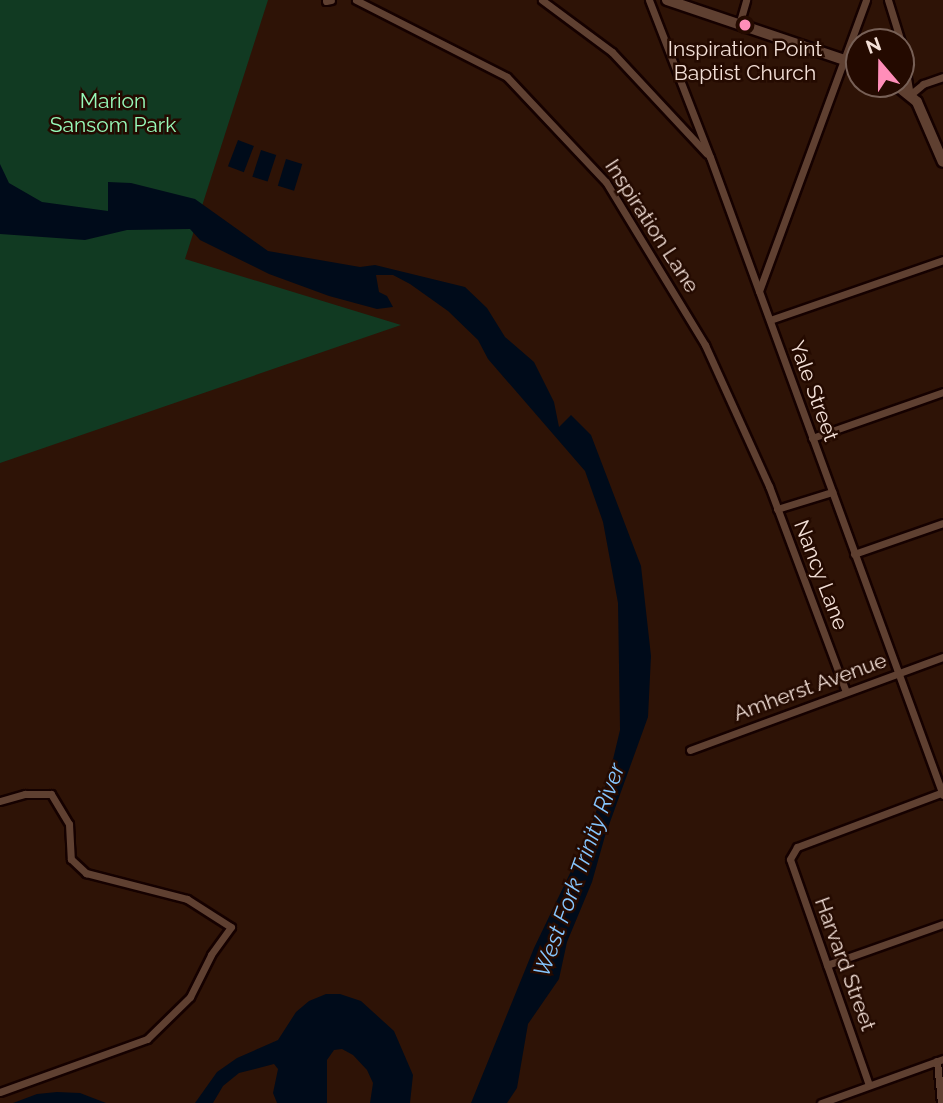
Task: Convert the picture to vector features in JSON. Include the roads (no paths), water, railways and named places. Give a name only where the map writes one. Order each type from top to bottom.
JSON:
[{"type":"street","name":"Inspiration Lane","points":[[356,0],[507,77],[606,182],[705,345],[777,509]]},
{"type":"street","points":[[542,0],[612,52],[710,157]]},
{"type":"street","name":"Yale Street","points":[[649,0],[710,157],[943,793]]},
{"type":"street","points":[[667,0],[844,59]]},
{"type":"street","points":[[739,25],[746,0]]},
{"type":"street","points":[[759,291],[866,0]]},
{"type":"street","points":[[888,0],[896,28]]},
{"type":"street","points":[[915,90],[923,84],[943,77]]},
{"type":"street","points":[[913,98],[929,124],[943,162]]},
{"type":"street","points":[[770,320],[943,260]]},
{"type":"street","points":[[812,438],[943,391]]},
{"type":"street","points":[[777,509],[832,492]]},
{"type":"street","name":"Nancy Lane","points":[[777,509],[846,692]]},
{"type":"street","points":[[854,554],[943,523]]},
{"type":"street","name":"Amherst Avenue","points":[[690,750],[943,657]]},
{"type":"street","name":"Harvard Street","points":[[869,1085],[796,879],[791,855],[797,846],[943,793]]},
{"type":"street","points":[[0,801],[26,794],[51,794],[69,824],[71,859],[86,873],[187,899],[231,927],[211,955],[190,997],[147,1039],[0,1092]]},
{"type":"street","points":[[827,965],[943,924]]},
{"type":"street","points":[[821,1103],[940,1060],[941,1103]]},
{"type":"water","points":[[238,140],[254,146],[244,172],[228,166]]},
{"type":"water","points":[[261,150],[276,155],[268,182],[252,177]]},
{"type":"water","points":[[286,159],[302,164],[294,191],[278,186]]},
{"type":"water","name":"West Fork Trinity River","points":[[0,164],[9,183],[42,202],[108,211],[108,182],[131,183],[195,199],[268,251],[360,267],[375,265],[465,287],[487,308],[505,337],[534,362],[554,402],[559,427],[571,415],[591,435],[641,566],[651,656],[648,717],[605,836],[592,882],[567,942],[559,979],[528,1024],[517,1088],[507,1103],[471,1103],[534,948],[585,842],[609,776],[620,730],[618,603],[603,522],[585,471],[488,359],[478,340],[448,311],[393,275],[376,275],[379,292],[387,296],[393,307],[377,309],[329,296],[269,274],[200,240],[190,229],[127,230],[85,240],[0,234]]},
{"type":"water","points":[[326,994],[340,994],[361,1001],[394,1031],[413,1075],[410,1103],[370,1103],[373,1083],[367,1070],[353,1055],[342,1049],[334,1050],[327,1060],[327,1103],[277,1103],[273,1093],[278,1069],[274,1064],[239,1073],[223,1086],[213,1103],[195,1103],[217,1072],[237,1058],[278,1040],[296,1012],[309,1001]]},
{"type":"water","points":[[80,1093],[106,1103],[13,1103],[37,1094]]},
{"type":"place","name":"Inspiration Point Baptist Church","points":[[745,25]]},
{"type":"park label","name":"Marion Sansom Park","points":[[113,113]]}]
